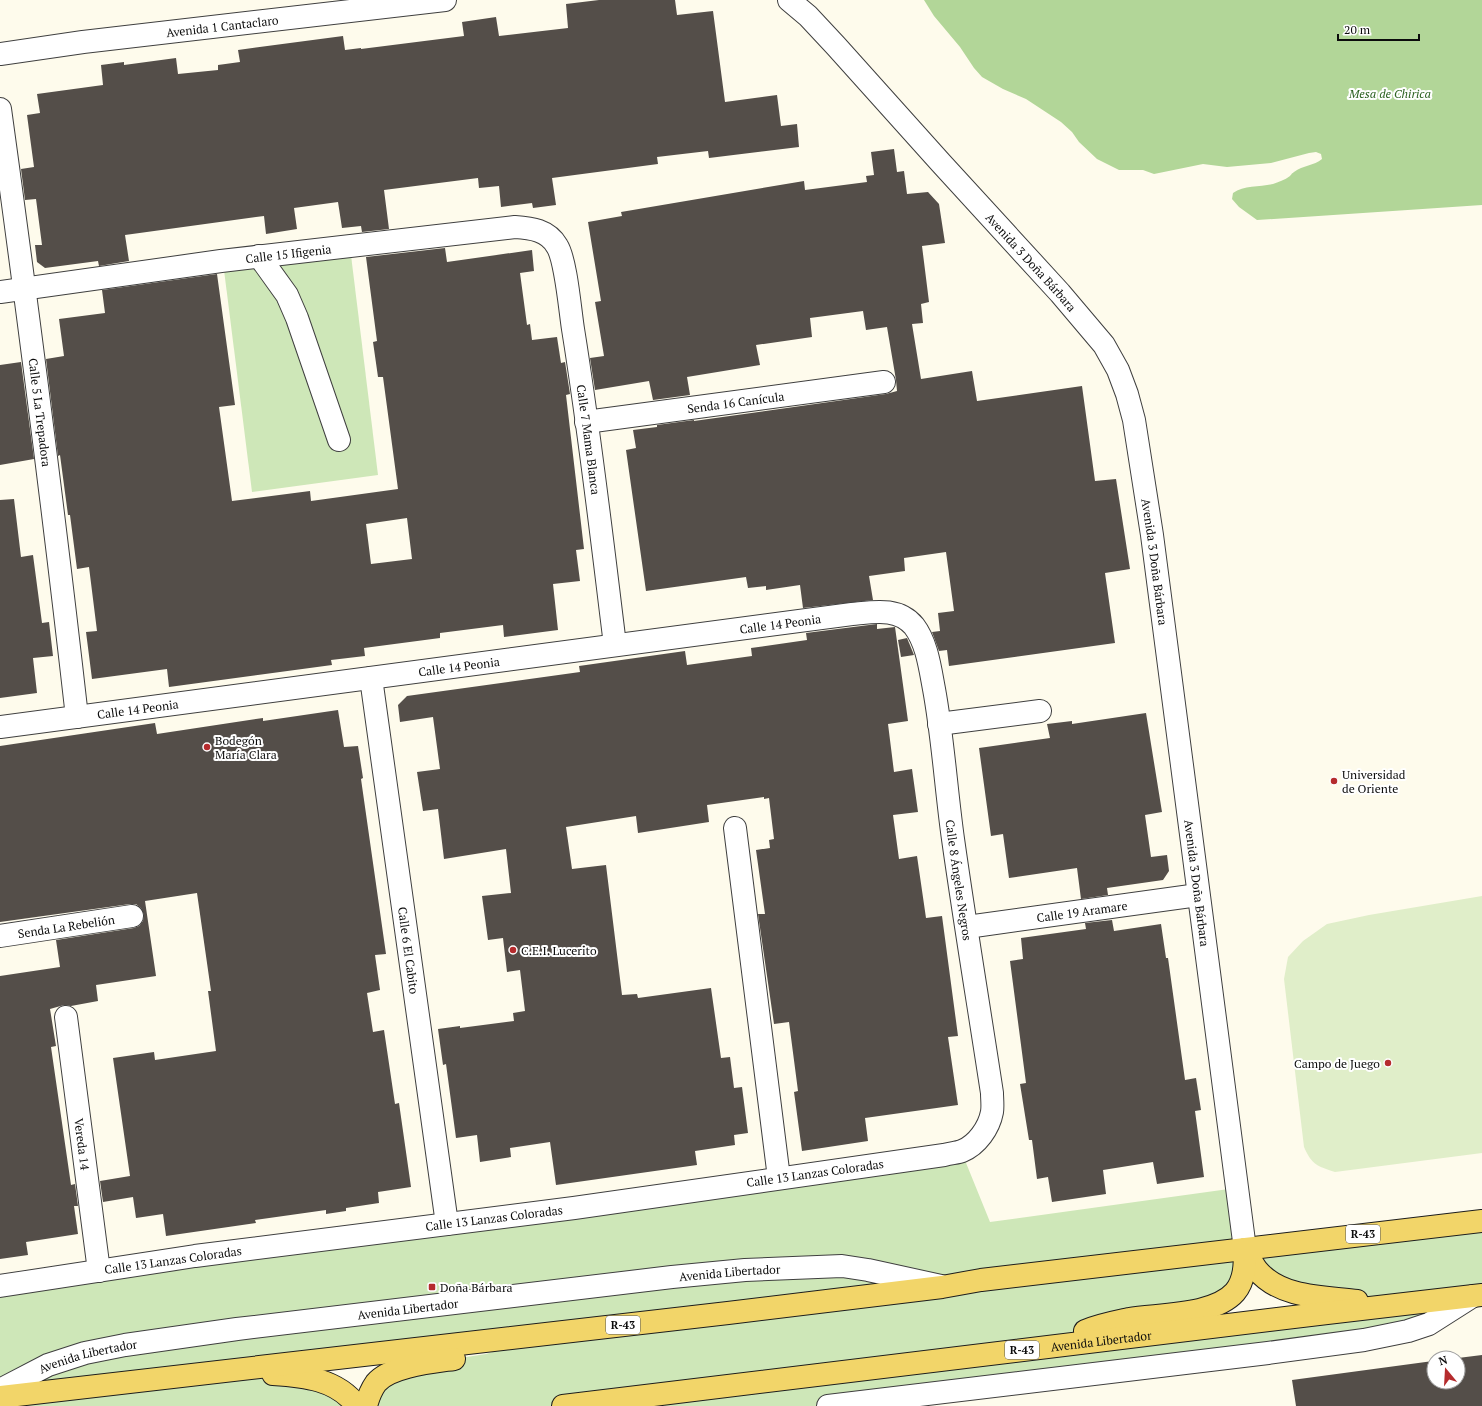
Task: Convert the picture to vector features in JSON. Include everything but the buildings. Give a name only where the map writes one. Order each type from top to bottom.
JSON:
[{"type":"main road","name":"Avenida Libertador","points":[[0,1397],[534,1336],[981,1280],[1482,1221]]},
{"type":"main road","points":[[1245,1249],[1256,1269],[1265,1279],[1277,1286],[1303,1294],[1396,1305]]},
{"type":"main road","points":[[1049,1347],[1092,1328],[1130,1319],[1203,1309],[1224,1301],[1235,1292],[1241,1280],[1245,1269],[1245,1249]]},
{"type":"main road","name":"Avenida Libertador","points":[[563,1406],[1478,1296]]},
{"type":"main road","points":[[366,1406],[369,1396],[376,1383],[391,1373],[408,1366],[486,1354],[534,1336]]},
{"type":"main road","points":[[228,1370],[293,1376],[323,1381],[340,1389],[352,1399],[357,1406]]},
{"type":"street","name":"Avenida 1 Cantaclaro","points":[[0,54],[83,42],[445,0]]},
{"type":"street","name":"Avenida 3 Doña Bárbara","points":[[790,0],[832,41],[940,163],[1060,293],[1104,345],[1118,370],[1127,394],[1134,420],[1141,459],[1245,1249]]},
{"type":"street","name":"Calle 5 La Trepadora","points":[[0,109],[59,552],[77,717]]},
{"type":"street","name":"Calle 15 Ifigenia","points":[[0,292],[259,256],[515,227],[532,228],[551,238]]},
{"type":"street","name":"Calle 7 Mama Blanca","points":[[551,238],[558,246],[564,271],[586,422],[615,645]]},
{"type":"street","points":[[259,256],[287,295],[297,318],[339,440]]},
{"type":"street","name":"Senda 16 Canícula","points":[[586,422],[884,382]]},
{"type":"street","name":"Calle 14 Peonia","points":[[0,728],[852,614],[894,612],[906,618],[914,626]]},
{"type":"street","name":"Calle 8 Ángeles Negros","points":[[914,626],[926,651],[940,724],[953,838],[992,1093],[992,1112],[988,1124],[982,1134]]},
{"type":"street","name":"Calle 6 El Cabito","points":[[371,678],[447,1224]]},
{"type":"street","points":[[940,724],[1040,711]]},
{"type":"street","points":[[735,828],[779,1178]]},
{"type":"street","name":"Calle 19 Aramare","points":[[967,927],[1198,895]]},
{"type":"street","name":"Senda La Rebelión","points":[[0,936],[132,916]]},
{"type":"street","name":"Vereda 14","points":[[66,1017],[99,1272]]},
{"type":"street","name":"Calle 13 Lanzas Coloradas","points":[[0,1286],[202,1255],[574,1208],[961,1151],[970,1147],[982,1134]]},
{"type":"street","name":"Avenida Libertador","points":[[0,1390],[48,1365],[85,1353],[125,1345],[245,1328],[672,1277],[745,1270],[842,1266],[942,1286]]},
{"type":"street","name":"Avenida Libertador","points":[[828,1406],[883,1403],[1364,1340],[1408,1331],[1429,1324],[1478,1296]]},
{"type":"green space","name":"Mesa de Chirica","points":[[924,0],[1482,0],[1482,205],[1257,220],[1239,207],[1232,199],[1233,193],[1237,190],[1247,187],[1273,184],[1286,179],[1292,173],[1301,168],[1316,163],[1322,159],[1321,154],[1316,152],[1271,163],[1227,167],[1203,164],[1154,174],[1143,170],[1119,170],[1097,159],[1061,122],[1026,99],[1003,89],[982,77],[960,47],[934,16]]},
{"type":"green space","points":[[350,247],[378,475],[252,492],[223,262]]},
{"type":"green space","name":"Campo de Juego","points":[[1482,896],[1482,1153],[1335,1172],[1316,1164],[1310,1158],[1304,1147],[1284,979],[1288,957],[1303,941],[1327,924],[1369,915]]},
{"type":"green space","points":[[962,1153],[990,1222],[1236,1188],[1243,1247],[1057,1271],[1482,1221],[1482,1295],[1473,1296],[1429,1324],[1408,1331],[1364,1340],[828,1406],[366,1406],[369,1396],[376,1383],[391,1373],[408,1366],[486,1354],[508,1347],[532,1336],[231,1370],[315,1379],[331,1385],[345,1393],[357,1406],[0,1406],[0,1390],[48,1365],[85,1353],[125,1345],[237,1329],[672,1277],[745,1270],[842,1266],[868,1270],[942,1287],[969,1282],[942,1285],[869,1268],[842,1264],[745,1268],[672,1275],[237,1327],[125,1343],[85,1351],[48,1364],[0,1388],[0,1287],[195,1258],[609,1203]],"holes":[[[1245,1250],[1262,1276],[1278,1287],[1309,1296],[1394,1305],[1051,1346],[1080,1333],[1111,1323],[1193,1311],[1216,1305],[1230,1296],[1239,1285],[1242,1278]]]},
{"type":"place","name":"Bodegón María Clara","points":[[207,747]]},
{"type":"place","name":"Universidad de Oriente","points":[[1334,781]]},
{"type":"place","name":"C.E.I. Lucerito","points":[[513,950]]},
{"type":"place","name":"Campo de Juego","points":[[1388,1063]]},
{"type":"place","name":"Doña Bárbara","points":[[432,1287]]}]
